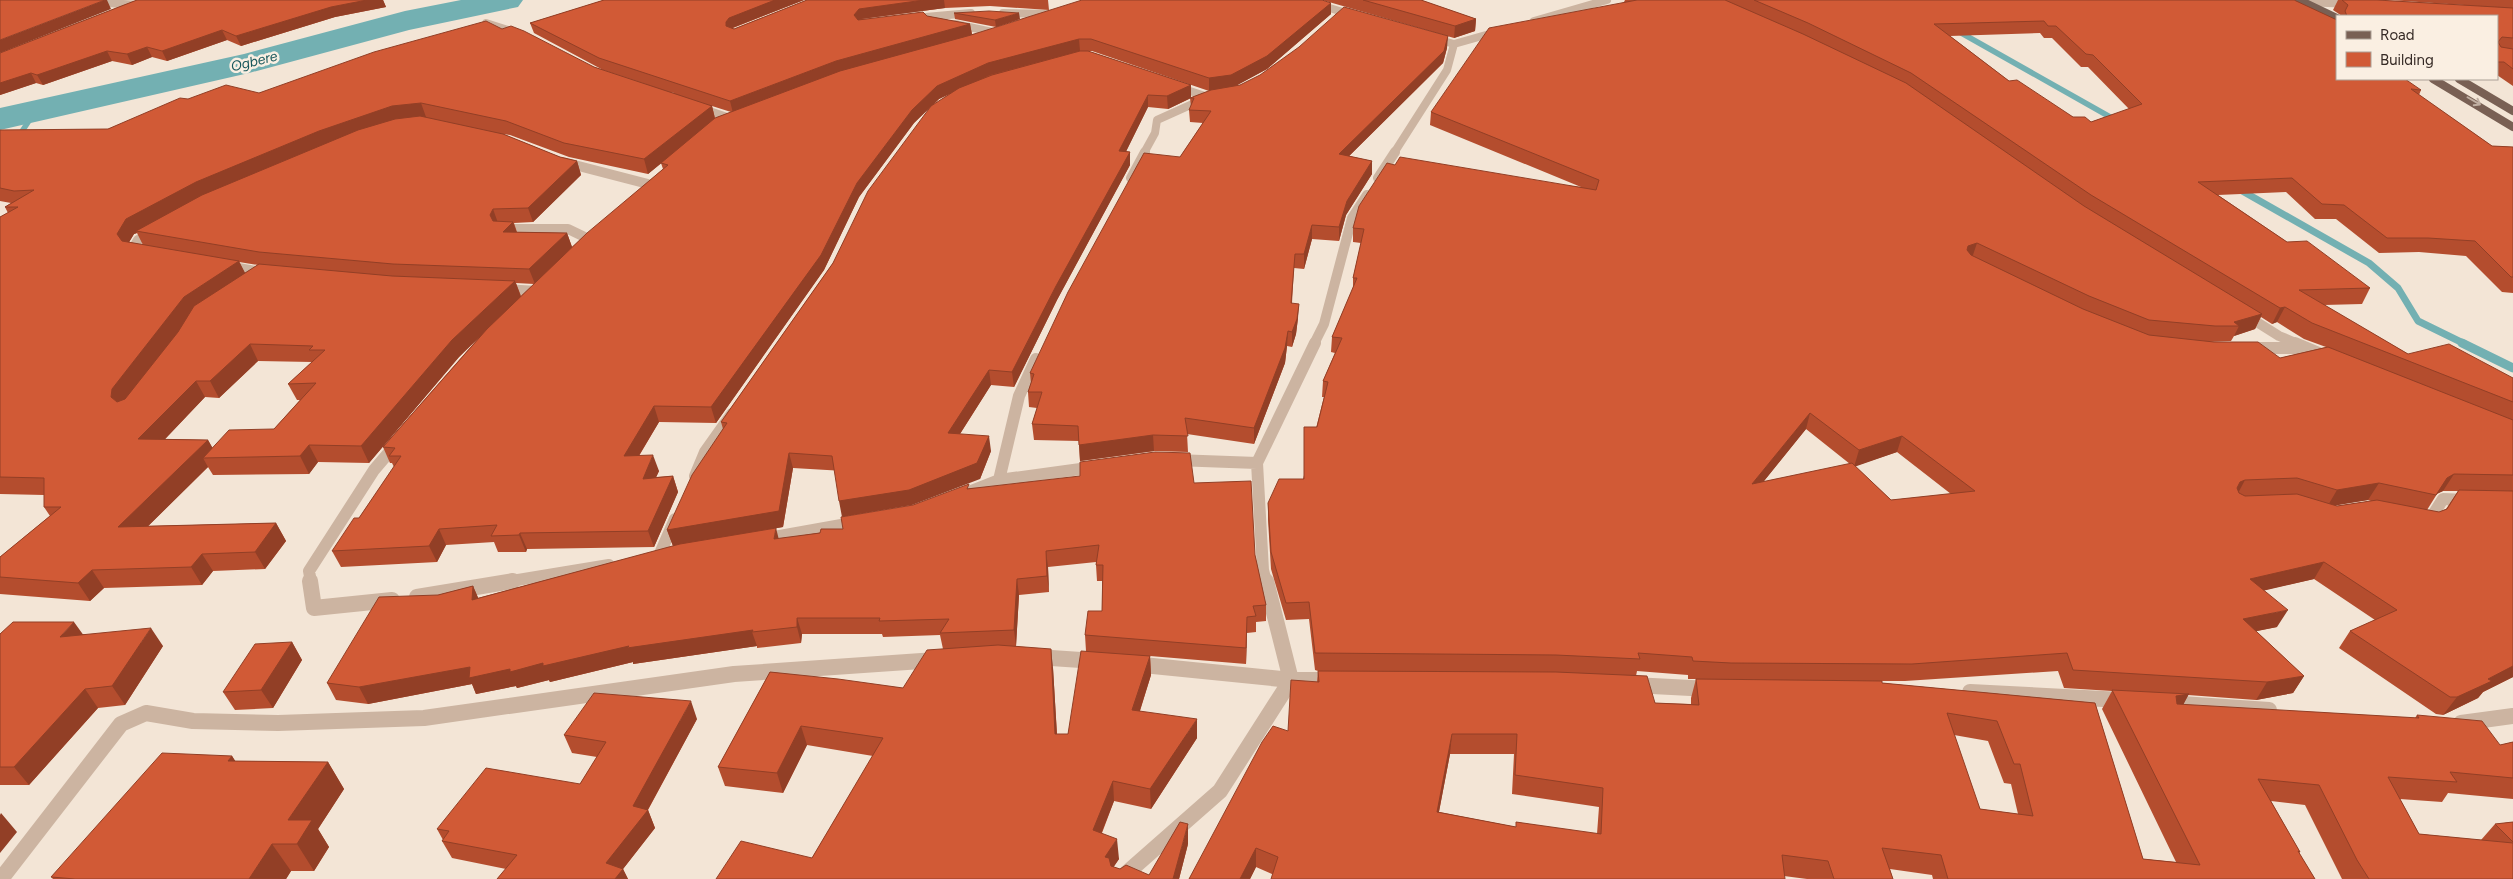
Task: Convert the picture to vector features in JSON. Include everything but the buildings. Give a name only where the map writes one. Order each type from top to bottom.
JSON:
[{"type":"main road","points":[[2301,1],[2336,18]]},
{"type":"main road","points":[[2435,80],[2478,104],[2513,127]]},
{"type":"main road","points":[[2461,80],[2513,111]]},
{"type":"street","points":[[1303,0],[1338,15],[1360,17]]},
{"type":"street","points":[[1521,25],[1607,0]]},
{"type":"street","points":[[2301,1],[2360,4]]},
{"type":"street","points":[[84,2],[142,4],[120,12]]},
{"type":"street","points":[[904,20],[981,12]]},
{"type":"street","points":[[998,13],[1059,13],[1021,25]]},
{"type":"street","points":[[913,18],[1001,32],[979,38]]},
{"type":"street","points":[[486,23],[512,30],[528,38]]},
{"type":"street","points":[[1436,39],[1454,44],[1512,28]]},
{"type":"street","points":[[1120,879],[1220,791],[1291,680],[1263,570],[1257,464],[1324,324],[1352,218],[1447,70],[1454,44]]},
{"type":"street","points":[[1127,185],[1155,133],[1157,120],[1212,98],[1161,82]]},
{"type":"street","points":[[688,105],[738,117],[715,126]]},
{"type":"street","points":[[550,157],[567,164],[648,184]]},
{"type":"street","points":[[636,196],[657,175]]},
{"type":"street","points":[[151,254],[132,250],[138,240],[163,226]]},
{"type":"street","points":[[502,229],[568,229],[591,240]]},
{"type":"street","points":[[217,265],[270,273],[250,282]]},
{"type":"street","points":[[488,289],[541,288],[525,304]]},
{"type":"street","points":[[2238,310],[2304,348],[2340,361]]},
{"type":"street","points":[[999,480],[1019,396],[1043,345]]},
{"type":"street","points":[[2234,349],[2304,348]]},
{"type":"street","points":[[690,487],[705,452],[739,403]]},
{"type":"street","points":[[404,434],[374,470],[309,571],[314,608],[424,596],[620,563]]},
{"type":"street","points":[[1164,460],[1257,464]]},
{"type":"street","points":[[956,496],[999,480],[1106,466]]},
{"type":"street","points":[[2411,517],[2429,521],[2443,499],[2483,500]]},
{"type":"street","points":[[678,513],[654,557],[678,553]]},
{"type":"street","points":[[744,542],[876,519]]},
{"type":"street","points":[[1021,656],[1291,680],[1349,680]]},
{"type":"street","points":[[1,879],[121,724],[146,713],[193,721],[269,723],[424,718],[734,674],[952,658]]},
{"type":"street","points":[[1620,685],[1726,690]]},
{"type":"street","points":[[1959,691],[2284,711]]},
{"type":"street","points":[[2447,725],[2513,716]]},
{"type":"waterway","name":"Ogbere","points":[[0,119],[249,63],[405,21],[507,0]]},
{"type":"waterway","points":[[1956,30],[2119,122]]},
{"type":"waterway","points":[[17,139],[36,110]]},
{"type":"waterway","points":[[2237,188],[2369,263],[2398,288],[2418,321],[2465,344]]},
{"type":"waterway","points":[[2462,343],[2513,368]]}]
